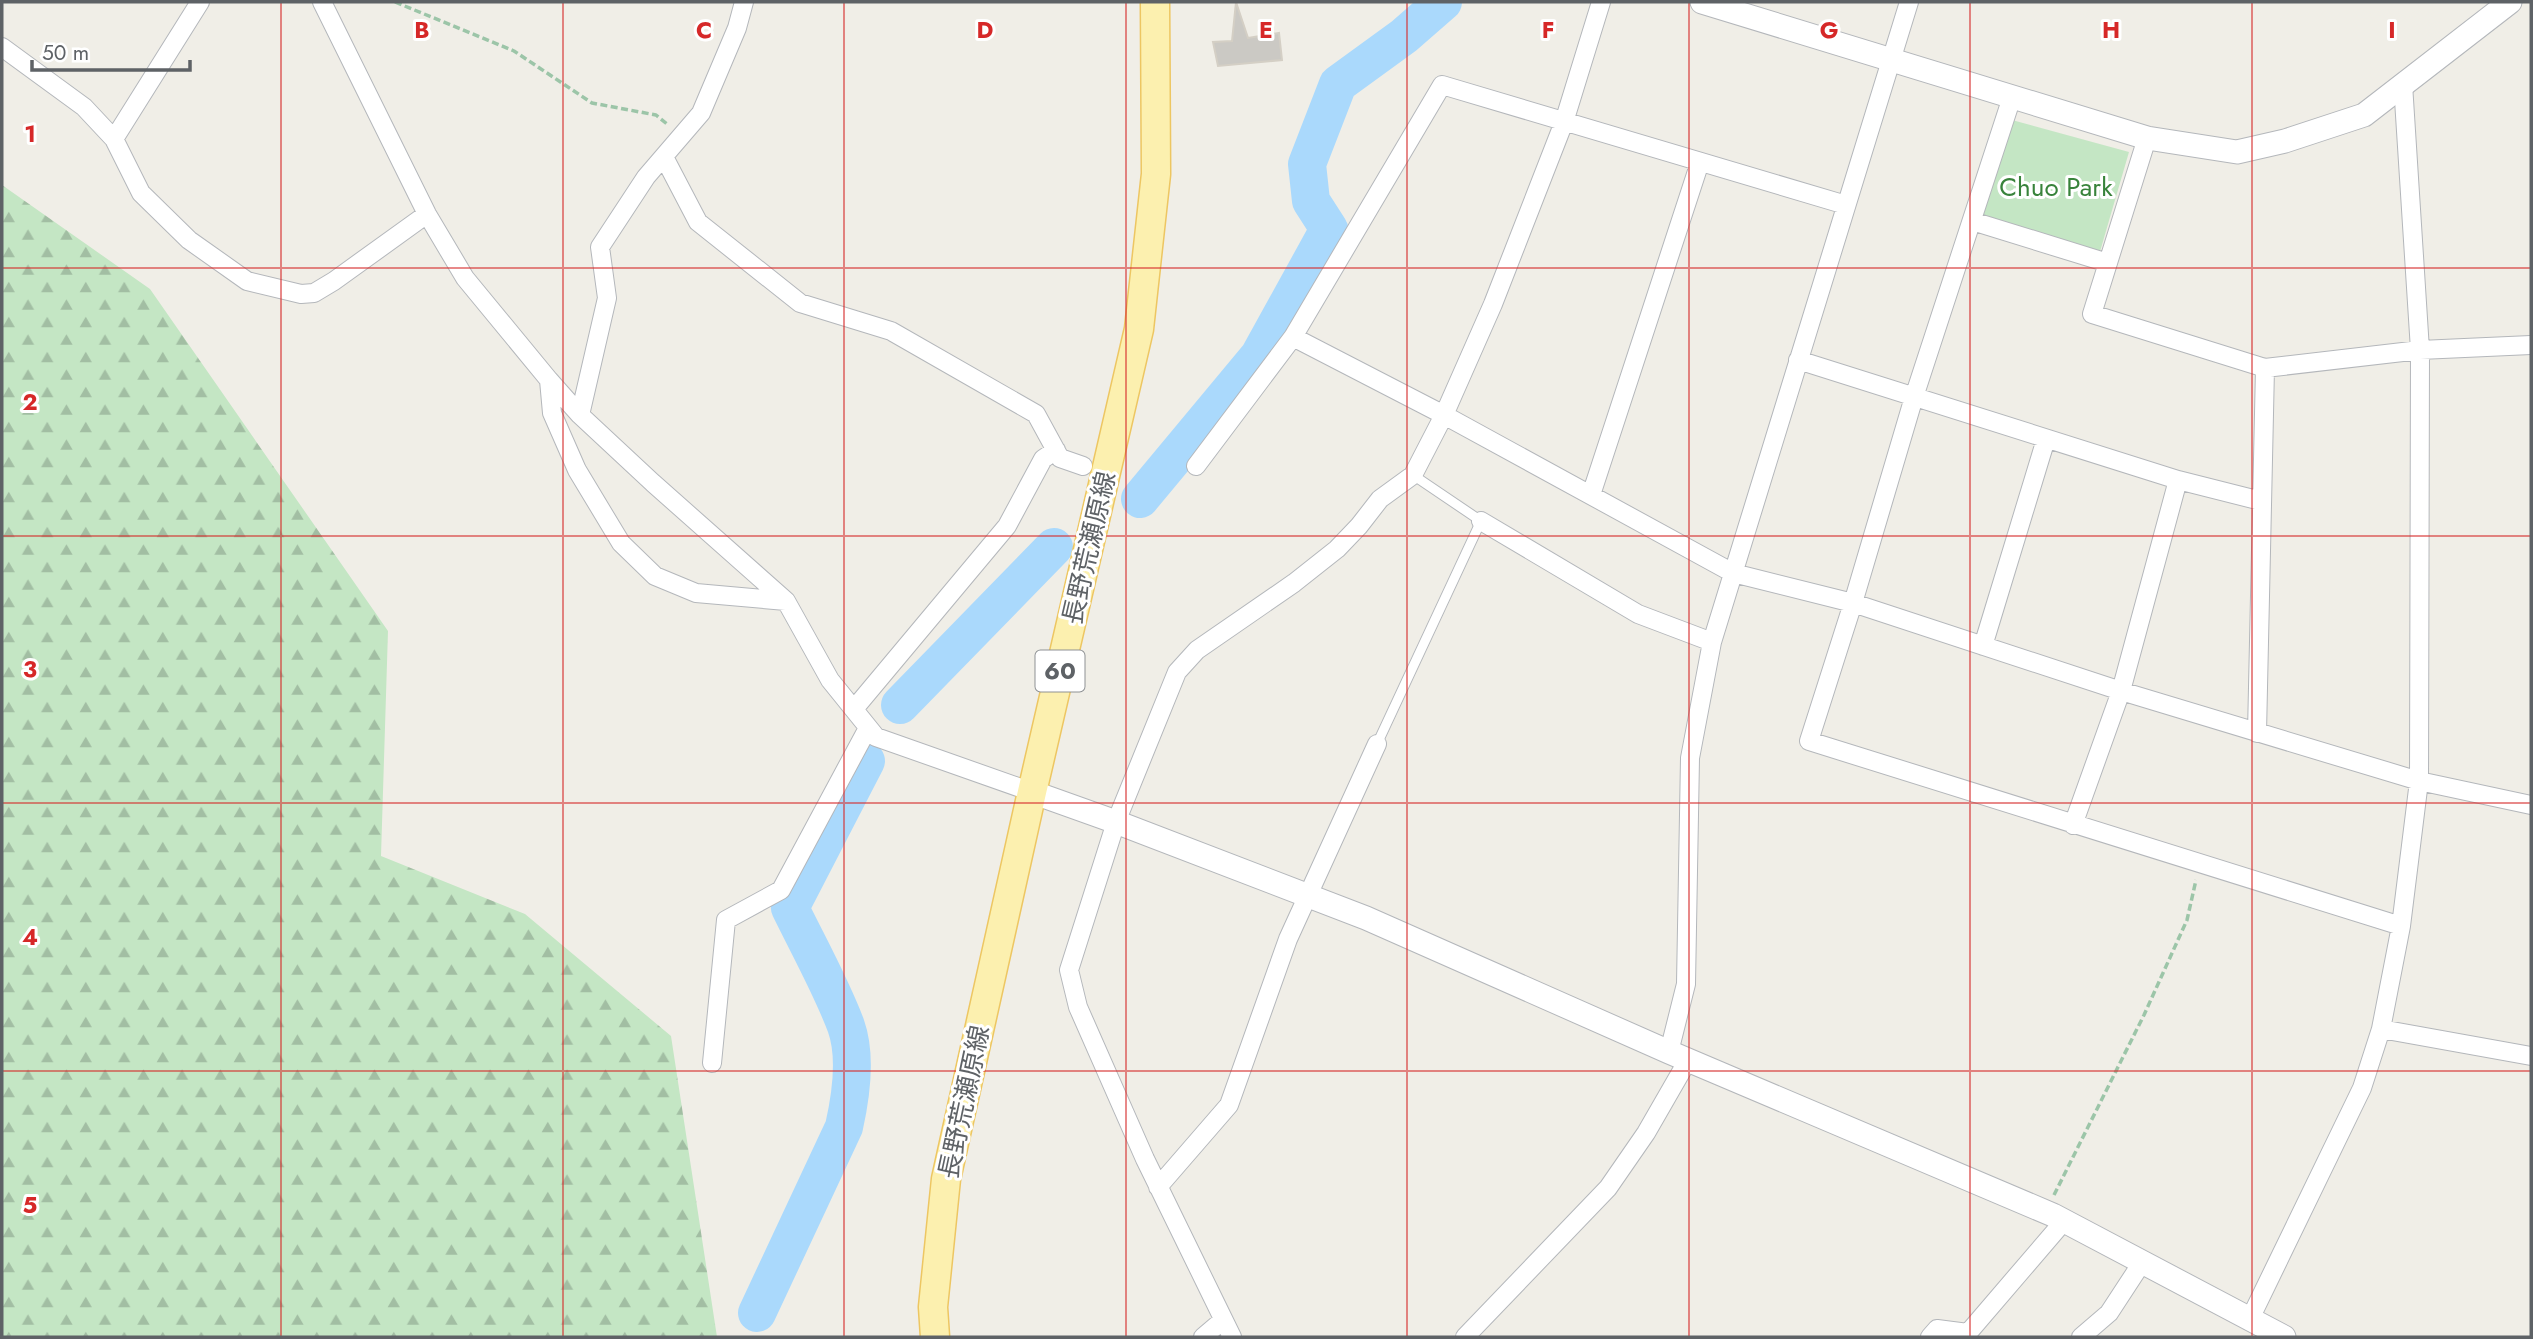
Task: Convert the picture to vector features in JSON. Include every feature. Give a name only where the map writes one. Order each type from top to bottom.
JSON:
[{"type":"main road","name":"長野荒瀬原線","points":[[935,1337],[933,1307],[946,1179],[1139,329],[1156,174],[1155,2]]},
{"type":"street","points":[[114,139],[200,2]]},
{"type":"street","points":[[322,2],[427,214],[465,278],[580,415],[786,601],[831,680],[876,737],[1116,822],[1366,918],[1678,1056],[2055,1216],[2143,1261],[2249,1321],[2284,1337]]},
{"type":"street","points":[[580,415],[607,298],[600,247],[646,177],[701,113],[737,28],[744,2]]},
{"type":"street","points":[[1232,1337],[1158,1187],[1078,1007],[1069,970],[1116,822],[1177,673],[1197,650],[1294,583],[1337,549],[1380,499],[1413,475],[1444,415],[1493,304],[1564,122],[1601,2]]},
{"type":"street","points":[[1702,2],[2147,138],[2237,152],[2286,141],[2364,115],[2510,2]]},
{"type":"street","points":[[1465,1337],[1608,1188],[1646,1133],[1678,1056],[1686,984],[1690,758],[1712,642],[1909,2]]},
{"type":"street","points":[[2,47],[83,107],[114,139],[141,193],[190,240],[247,281],[301,294],[314,293],[427,214]]},
{"type":"street","points":[[2249,1321],[2361,1088],[2381,1029],[2401,926],[2419,781],[2420,350],[2403,84]]},
{"type":"street","points":[[1196,466],[1293,337],[1442,85],[1846,205]]},
{"type":"street","points":[[2012,97],[1914,397],[1809,741],[2401,926]]},
{"type":"street","points":[[2147,138],[2092,314],[2265,368],[2420,350],[2531,345]]},
{"type":"street","points":[[664,157],[698,222],[800,303],[891,331],[1036,414],[1060,458],[1083,466]]},
{"type":"street","points":[[1591,495],[1700,162]]},
{"type":"street","points":[[1972,221],[2108,263]]},
{"type":"street","points":[[1293,337],[1444,415],[1732,573],[1853,603],[2121,691],[2419,781],[2531,805]]},
{"type":"street","points":[[1798,360],[2178,480],[2261,501]]},
{"type":"street","points":[[2257,733],[2265,368]]},
{"type":"street","points":[[549,380],[552,413],[577,470],[621,543],[655,576],[696,593],[786,601]]},
{"type":"street","points":[[1983,646],[2046,439]]},
{"type":"street","points":[[854,709],[1007,526],[1043,459],[1056,450]]},
{"type":"street","points":[[2073,825],[2121,691],[2178,480]]},
{"type":"street","points":[[1481,521],[1638,614],[1712,642]]},
{"type":"street","points":[[712,1063],[726,920],[781,890],[869,727]]},
{"type":"street","points":[[1158,1187],[1228,1105],[1288,939],[1377,744]]},
{"type":"street","points":[[2381,1029],[2531,1056]]},
{"type":"street","points":[[1930,1337],[1937,1329],[1968,1333],[2055,1216]]},
{"type":"street","points":[[2081,1337],[2109,1313],[2143,1261]]},
{"type":"street","points":[[1203,1337],[1223,1320]]},
{"type":"lane","points":[[1377,744],[1481,521],[1413,475]]},
{"type":"path","points":[[394,2],[514,51],[592,103],[656,115],[682,135]]},
{"type":"path","points":[[2055,1216],[2187,920],[2200,864]]},
{"type":"green space","name":"Chuo Park","points":[[2001,117],[2129,152],[2099,255],[1980,219]]},
{"type":"green space","points":[[2,185],[150,289],[388,631],[381,856],[525,914],[671,1036],[717,1337],[2,1337]]},
{"type":"building","points":[[1236,2],[1248,38],[1279,33],[1282,60],[1218,66],[1213,42],[1232,41]]},
{"type":"waterway","points":[[1140,499],[1259,356],[1329,229],[1311,201],[1307,164],[1338,84],[1404,36],[1443,2]]},
{"type":"waterway","points":[[900,705],[1054,547]]},
{"type":"waterway","points":[[757,1313],[844,1127],[847,1115],[852,1077],[851,1050],[846,1026],[790,908],[866,761]]}]
